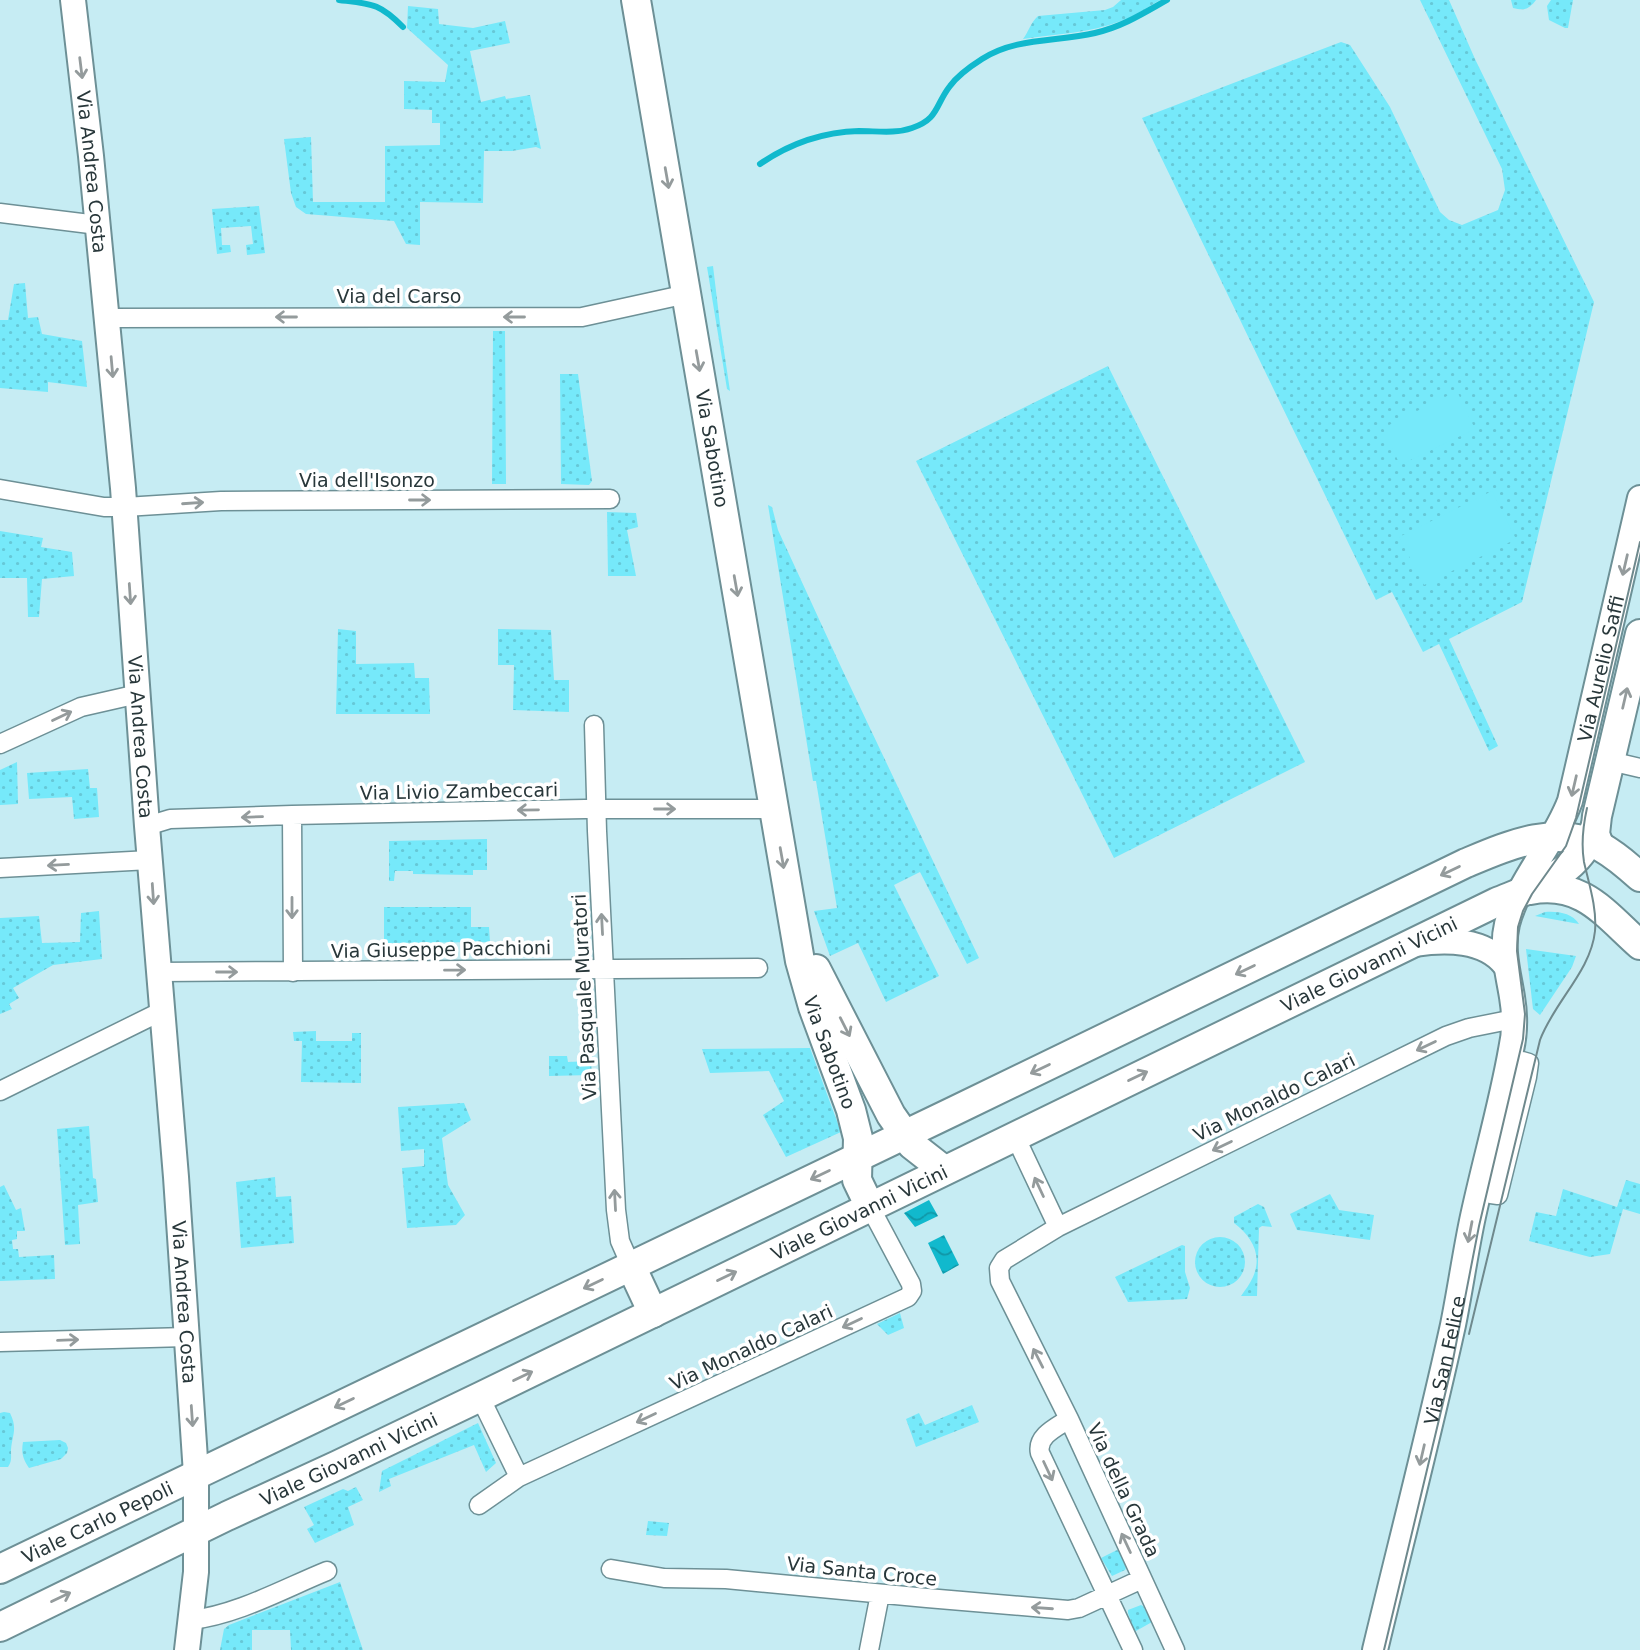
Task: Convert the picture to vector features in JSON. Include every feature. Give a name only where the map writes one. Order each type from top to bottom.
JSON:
[{"type":"main road","name":"Via Andrea Costa","points":[[73,0],[108,318],[125,508],[147,826],[176,1177],[196,1474],[196,1572],[189,1636]]},
{"type":"main road","name":"Via Sabotino","points":[[636,0],[800,961],[855,1123],[858,1139],[857,1180],[870,1207]]},
{"type":"main road","name":"Via Aurelio Saffi","points":[[1505,965],[1507,926],[1511,911],[1565,815],[1572,794],[1640,498]]},
{"type":"main road","name":"Via Aurelio Saffi","points":[[1595,839],[1640,634]]},
{"type":"main road","points":[[196,1474],[1466,863],[1513,844],[1553,836],[1595,839],[1635,873]]},
{"type":"main road","points":[[1521,892],[1546,881],[1572,864],[1595,839]]},
{"type":"main road","points":[[1521,892],[1543,887],[1564,889],[1587,898],[1640,945]]},
{"type":"main road","name":"Viale Giovanni Vicini","points":[[196,1532],[480,1397],[1497,901],[1521,892]]},
{"type":"main road","name":"Via Sabotino","points":[[788,897],[820,978],[886,1108],[904,1135],[922,1154],[944,1170]]},
{"type":"main road","points":[[1409,945],[1450,942],[1474,945],[1499,957],[1505,965]]},
{"type":"main road","name":"Via San Felice","points":[[1375,1650],[1444,1363],[1472,1223],[1518,1066],[1512,1044],[1514,1019],[1505,965]]},
{"type":"main road","points":[[631,1266],[653,1313]]},
{"type":"main road","name":"Viale Carlo Pepoli","points":[[0,1569],[196,1474]]},
{"type":"main road","points":[[0,1627],[196,1532]]},
{"type":"street","points":[[0,213],[98,225]]},
{"type":"street","name":"Via del Carso","points":[[108,318],[582,317],[687,294]]},
{"type":"street","name":"Via dell'Isonzo","points":[[0,489],[104,507],[125,508],[221,501],[610,499]]},
{"type":"street","points":[[0,744],[81,707],[138,694]]},
{"type":"street","name":"Via Pasquale Muratori","points":[[594,724],[616,1210],[620,1241],[631,1266]]},
{"type":"street","points":[[1610,761],[1640,768]]},
{"type":"street","name":"Via Livio Zambeccari","points":[[147,826],[170,819],[292,815],[596,809],[773,809]]},
{"type":"street","points":[[292,815],[292,972]]},
{"type":"street","points":[[0,868],[150,860]]},
{"type":"street","name":"Via Giuseppe Pacchioni","points":[[159,972],[758,968]]},
{"type":"street","points":[[0,1091],[162,1010]]},
{"type":"street","name":"Via Monaldo Calari","points":[[999,1271],[1001,1263],[1008,1256],[1058,1227],[1446,1036],[1469,1028],[1514,1019]]},
{"type":"street","points":[[1518,1066],[1502,1182],[1498,1195],[1495,1195],[1492,1194],[1494,1180],[1518,1076],[1522,1061],[1518,1066]]},
{"type":"street","points":[[1015,1136],[1058,1227]]},
{"type":"street","name":"Via Monaldo Calari","points":[[479,1505],[519,1476],[908,1297],[912,1292],[911,1284],[870,1207]]},
{"type":"street","name":"Via della Grada","points":[[999,1271],[1001,1285],[1069,1419],[1175,1650]]},
{"type":"street","points":[[0,1342],[187,1337]]},
{"type":"street","points":[[480,1397],[519,1476]]},
{"type":"street","name":"Via della Grada","points":[[1069,1419],[1043,1438],[1039,1447],[1040,1453],[1133,1650]]},
{"type":"street","name":"Via Santa Croce","points":[[611,1569],[664,1578],[726,1579],[1068,1609],[1079,1608],[1107,1595]]},
{"type":"street","points":[[189,1636],[213,1617],[327,1571]]},
{"type":"street","name":"Via della Grada","points":[[1107,1595],[1142,1579]]},
{"type":"street","points":[[869,1650],[880,1594]]},
{"type":"shaded area","points":[[1121,0],[1160,0],[1131,17],[1109,25],[1023,39],[1038,16],[1105,10]]},
{"type":"shaded area","points":[[1420,0],[1449,0],[1594,302],[1522,602],[1449,639],[1498,746],[1489,751],[1439,644],[1423,652],[1392,592],[1376,600],[1142,118],[1341,42],[1350,45],[1390,107],[1440,212],[1449,220],[1462,225],[1498,210],[1505,190],[1502,169]]},
{"type":"shaded area","points":[[1511,0],[1536,0],[1529,7],[1521,9],[1513,8]]},
{"type":"shaded area","points":[[1551,0],[1573,0],[1568,28],[1549,20],[1547,6]]},
{"type":"shaded area","points":[[408,6],[438,9],[439,24],[473,28],[505,21],[510,43],[470,51],[481,102],[505,96],[506,99],[530,95],[541,149],[536,147],[512,151],[484,151],[483,203],[420,202],[420,245],[406,244],[394,221],[306,214],[296,207],[291,193],[284,139],[311,137],[313,202],[385,202],[385,146],[440,145],[440,123],[432,123],[432,110],[404,109],[404,81],[445,82],[448,65],[407,28]]},
{"type":"shaded area","points":[[259,206],[265,253],[247,255],[246,245],[253,244],[251,226],[221,228],[222,245],[230,245],[231,252],[217,254],[212,209]]},
{"type":"shaded area","points":[[713,266],[730,391],[727,389],[707,267]]},
{"type":"shaded area","points":[[25,283],[28,318],[38,317],[42,334],[82,341],[87,387],[48,382],[48,392],[0,388],[0,320],[8,320],[14,284]]},
{"type":"shaded area","points":[[493,331],[505,331],[506,484],[492,484]]},
{"type":"shaded area","points":[[1108,366],[1305,762],[1114,858],[916,461]]},
{"type":"shaded area","points":[[560,374],[578,374],[592,481],[589,485],[561,484]]},
{"type":"shaded area","points":[[1457,391],[1475,429],[1400,465],[1383,428]]},
{"type":"shaded area","points":[[1492,491],[1516,539],[1424,585],[1399,537]]},
{"type":"shaded area","points":[[768,505],[772,507],[778,530],[979,958],[967,964],[920,872],[894,885],[939,976],[886,1002],[858,943],[830,956],[814,911],[837,908],[816,781],[813,781]]},
{"type":"shaded area","points":[[607,512],[636,513],[638,527],[627,530],[636,576],[608,576]]},
{"type":"shaded area","points":[[0,531],[43,538],[41,547],[72,552],[74,576],[42,579],[39,617],[28,617],[27,578],[0,578]]},
{"type":"shaded area","points":[[338,629],[356,631],[356,664],[414,663],[415,678],[429,678],[430,714],[336,714]]},
{"type":"shaded area","points":[[498,629],[551,630],[554,680],[569,680],[569,712],[513,710],[514,665],[498,665]]},
{"type":"shaded area","points":[[17,762],[18,804],[0,805],[0,770]]},
{"type":"shaded area","points":[[88,769],[90,788],[97,788],[99,817],[74,819],[72,797],[29,799],[27,773]]},
{"type":"shaded area","points":[[487,839],[487,870],[473,870],[473,875],[395,871],[394,881],[389,881],[389,841]]},
{"type":"shaded area","points":[[384,907],[471,907],[471,927],[489,927],[490,942],[384,943]]},
{"type":"shaded area","points":[[99,911],[102,959],[53,965],[13,988],[19,998],[9,1004],[12,1009],[0,1014],[0,918],[39,916],[42,943],[80,942],[81,913]]},
{"type":"shaded area","points":[[1545,912],[1573,917],[1579,924],[1535,916]]},
{"type":"shaded area","points":[[1526,949],[1576,956],[1572,967],[1540,1015],[1533,1009]]},
{"type":"shaded area","points":[[316,1031],[316,1041],[352,1041],[352,1033],[361,1033],[361,1083],[301,1082],[302,1041],[294,1041],[293,1032]]},
{"type":"shaded area","points":[[810,1048],[841,1132],[786,1157],[763,1115],[784,1101],[769,1071],[710,1073],[702,1049]]},
{"type":"shaded area","points":[[549,1056],[567,1056],[568,1062],[591,1061],[592,1075],[549,1076]]},
{"type":"shaded area","points":[[464,1103],[471,1120],[442,1138],[448,1185],[465,1215],[456,1225],[407,1228],[402,1168],[424,1166],[424,1149],[401,1151],[398,1107]]},
{"type":"shaded area","points":[[89,1126],[93,1178],[96,1179],[98,1202],[78,1205],[80,1244],[65,1245],[57,1129]]},
{"type":"shaded area","points":[[275,1177],[276,1197],[291,1196],[294,1243],[241,1248],[236,1182]]},
{"type":"shaded area","points":[[1626,1180],[1640,1184],[1640,1214],[1623,1209],[1610,1254],[1590,1257],[1529,1241],[1536,1212],[1556,1216],[1563,1189],[1617,1207]]},
{"type":"shaded area","points":[[4,1185],[16,1210],[21,1208],[25,1231],[17,1231],[17,1239],[12,1240],[13,1249],[18,1249],[19,1257],[54,1255],[55,1279],[0,1281],[0,1187]]},
{"type":"shaded area","points":[[1330,1194],[1339,1210],[1374,1215],[1370,1240],[1297,1230],[1290,1214]]},
{"type":"shaded area","points":[[1258,1204],[1264,1207],[1272,1227],[1259,1228],[1257,1296],[1241,1296],[1253,1277],[1257,1261],[1254,1246],[1234,1223],[1234,1217]]},
{"type":"shaded area","points":[[1220,1237],[1238,1244],[1245,1262],[1238,1280],[1220,1287],[1202,1280],[1195,1262],[1202,1244]]},
{"type":"shaded area","points":[[1182,1245],[1185,1246],[1185,1272],[1190,1288],[1187,1299],[1128,1302],[1115,1277]]},
{"type":"shaded area","points":[[900,1313],[904,1328],[888,1335],[877,1324]]},
{"type":"shaded area","points":[[972,1405],[979,1422],[916,1447],[906,1419],[919,1413],[925,1425]]},
{"type":"shaded area","points":[[0,1413],[10,1413],[14,1432],[10,1463],[8,1467],[0,1467]]},
{"type":"shaded area","points":[[478,1423],[496,1463],[486,1472],[474,1445],[389,1479],[391,1486],[379,1492],[382,1471]]},
{"type":"shaded area","points":[[60,1440],[66,1443],[68,1448],[61,1459],[29,1468],[23,1456],[23,1442]]},
{"type":"shaded area","points":[[356,1487],[363,1500],[348,1507],[354,1525],[315,1543],[307,1529],[314,1525],[304,1507],[343,1489],[348,1491]]},
{"type":"shaded area","points":[[648,1521],[669,1523],[667,1536],[646,1535]]},
{"type":"shaded area","points":[[1117,1550],[1126,1568],[1112,1576],[1101,1558]]},
{"type":"shaded area","points":[[340,1582],[363,1650],[291,1650],[290,1630],[252,1630],[252,1650],[220,1650],[224,1629],[229,1625]]},
{"type":"shaded area","points":[[1141,1605],[1152,1622],[1136,1631],[1128,1610]]},
{"type":"water","points":[[929,1200],[938,1216],[915,1227],[904,1213]]},
{"type":"water","points":[[944,1235],[959,1265],[943,1274],[928,1243]]},
{"type":"waterway","points":[[339,0],[374,6],[388,13],[403,27]]},
{"type":"waterway","points":[[760,164],[795,145],[820,137],[846,132],[893,132],[912,128],[932,116],[945,93],[961,74],[995,52],[1023,43],[1081,36],[1105,30],[1167,0]]},
{"type":"tram line","points":[[1384,1650],[1452,1365],[1479,1226],[1523,1039],[1525,1014],[1517,951],[1518,927],[1532,894],[1566,846],[1576,818],[1640,542]]},
{"type":"tram line","points":[[1469,1334],[1540,1040],[1580,973],[1592,946],[1595,914],[1583,848],[1587,808]]}]
